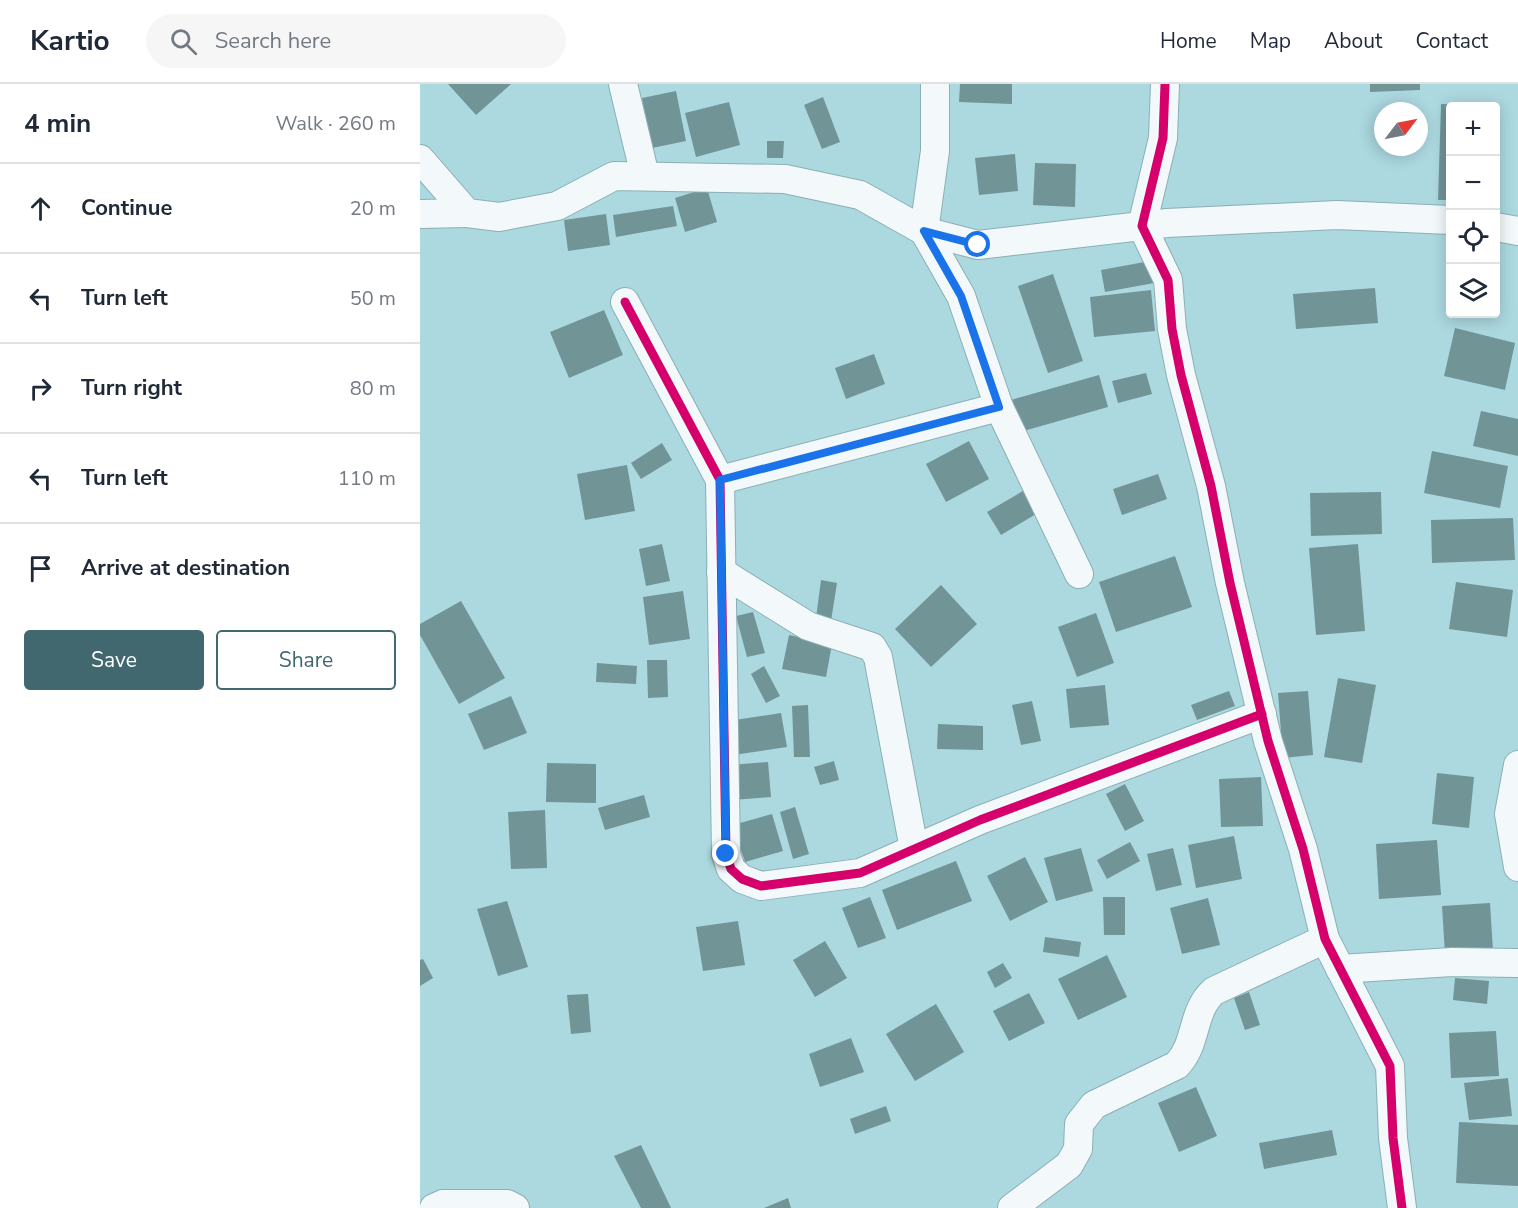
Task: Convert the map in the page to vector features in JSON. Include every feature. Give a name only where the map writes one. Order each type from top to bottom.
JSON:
[{"type":"street","points":[[623,84],[645,176]]},
{"type":"street","points":[[935,84],[935,151],[924,231],[961,296],[999,407],[1078,574]]},
{"type":"street","points":[[1166,84],[1163,138],[1142,226],[1168,280],[1172,329],[1181,375],[1211,486],[1230,583],[1262,714],[1303,849],[1325,939],[1390,1066],[1393,1138],[1402,1208]]},
{"type":"street","points":[[420,159],[467,213]]},
{"type":"street","points":[[420,214],[467,213],[499,217],[557,206],[614,176],[645,176],[785,179],[860,195],[924,231],[978,245],[1142,226],[1337,215],[1446,220]]},
{"type":"street","points":[[1500,228],[1518,231]]},
{"type":"street","points":[[625,302],[720,480],[726,854],[731,868],[742,879],[762,886],[860,873],[980,820],[1262,714]]},
{"type":"street","points":[[720,480],[999,407]]},
{"type":"street","points":[[721,572],[808,626],[872,647],[878,657],[914,849]]},
{"type":"street","points":[[1518,765],[1509,814],[1518,867]]},
{"type":"street","points":[[1012,1208],[1069,1165],[1078,1149],[1078,1124],[1094,1105],[1177,1065],[1185,1056],[1203,1001],[1214,991],[1325,939]]},
{"type":"street","points":[[1340,969],[1452,962],[1518,963]]},
{"type":"street","points":[[434,1208],[443,1204],[507,1204],[515,1208]]},
{"type":"building","points":[[448,84],[511,84],[476,115]]},
{"type":"building","points":[[960,84],[1012,84],[1012,104],[959,102]]},
{"type":"building","points":[[1370,84],[1420,84],[1420,90],[1370,92]]},
{"type":"building","points":[[676,91],[686,141],[652,148],[642,98]]},
{"type":"building","points":[[823,97],[840,142],[822,149],[804,105]]},
{"type":"building","points":[[729,102],[740,145],[696,157],[685,113]]},
{"type":"building","points":[[1441,104],[1446,104],[1446,200],[1438,200]]},
{"type":"building","points":[[767,141],[784,141],[783,158],[767,158]]},
{"type":"building","points":[[1015,154],[1018,191],[979,195],[975,158]]},
{"type":"building","points":[[1035,163],[1076,164],[1075,207],[1033,205]]},
{"type":"building","points":[[707,188],[717,222],[685,232],[675,198]]},
{"type":"building","points":[[673,206],[677,226],[616,237],[613,215]]},
{"type":"building","points":[[606,214],[610,245],[568,251],[564,220]]},
{"type":"building","points":[[1150,261],[1154,283],[1105,292],[1101,270]]},
{"type":"building","points":[[1053,274],[1083,361],[1048,373],[1018,286]]},
{"type":"building","points":[[1375,288],[1378,323],[1296,329],[1293,294]]},
{"type":"building","points":[[1151,290],[1155,331],[1094,337],[1090,297]]},
{"type":"building","points":[[604,310],[623,355],[569,378],[550,332]]},
{"type":"building","points":[[1455,328],[1515,343],[1505,390],[1444,376]]},
{"type":"building","points":[[874,354],[885,384],[846,399],[835,368]]},
{"type":"building","points":[[1146,373],[1152,394],[1118,403],[1112,381]]},
{"type":"building","points":[[1099,375],[1108,407],[1020,432],[1011,400]]},
{"type":"building","points":[[1481,411],[1518,419],[1518,456],[1473,446]]},
{"type":"building","points":[[969,441],[989,479],[946,502],[926,464]]},
{"type":"building","points":[[662,443],[672,460],[641,479],[631,463]]},
{"type":"building","points":[[1432,451],[1508,466],[1500,508],[1424,493]]},
{"type":"building","points":[[627,465],[635,511],[585,520],[577,474]]},
{"type":"building","points":[[1158,474],[1167,499],[1122,515],[1113,489]]},
{"type":"building","points":[[1023,491],[1036,514],[1001,535],[987,512]]},
{"type":"building","points":[[1381,492],[1382,534],[1311,536],[1310,493]]},
{"type":"building","points":[[1513,518],[1515,560],[1432,563],[1431,520]]},
{"type":"building","points":[[662,544],[670,581],[646,586],[639,549]]},
{"type":"building","points":[[1358,544],[1365,631],[1316,635],[1309,548]]},
{"type":"building","points":[[1175,556],[1192,607],[1116,632],[1099,582]]},
{"type":"building","points":[[821,580],[837,583],[831,621],[816,618]]},
{"type":"building","points":[[1456,582],[1513,590],[1507,637],[1449,629]]},
{"type":"building","points":[[941,585],[977,624],[931,667],[895,629]]},
{"type":"building","points":[[683,591],[690,639],[649,645],[643,597]]},
{"type":"building","points":[[461,601],[505,678],[459,704],[420,635],[420,624]]},
{"type":"building","points":[[753,612],[765,653],[747,657],[736,616]]},
{"type":"building","points":[[1096,613],[1114,663],[1077,677],[1058,627]]},
{"type":"building","points":[[789,635],[832,644],[826,677],[782,669]]},
{"type":"building","points":[[647,660],[667,660],[668,697],[648,698]]},
{"type":"building","points":[[597,663],[637,666],[636,684],[596,682]]},
{"type":"building","points":[[764,666],[780,696],[766,703],[751,674]]},
{"type":"building","points":[[1338,678],[1376,685],[1362,763],[1324,757]]},
{"type":"building","points":[[1105,685],[1109,725],[1070,728],[1066,689]]},
{"type":"building","points":[[1229,691],[1235,706],[1197,720],[1191,705]]},
{"type":"building","points":[[1308,691],[1313,755],[1283,758],[1278,693]]},
{"type":"building","points":[[511,696],[527,733],[484,750],[468,714]]},
{"type":"building","points":[[1032,701],[1041,741],[1021,745],[1012,705]]},
{"type":"building","points":[[808,705],[810,757],[794,757],[792,706]]},
{"type":"building","points":[[781,713],[787,747],[727,756],[722,722]]},
{"type":"building","points":[[938,724],[983,726],[983,750],[937,749]]},
{"type":"building","points":[[834,761],[839,780],[820,785],[814,767]]},
{"type":"building","points":[[768,762],[771,797],[733,800],[730,765]]},
{"type":"building","points":[[547,763],[596,764],[596,803],[546,802]]},
{"type":"building","points":[[1437,773],[1474,777],[1469,828],[1432,824]]},
{"type":"building","points":[[1261,777],[1263,826],[1221,827],[1219,779]]},
{"type":"building","points":[[1125,784],[1144,821],[1125,831],[1106,794]]},
{"type":"building","points":[[644,795],[650,817],[605,830],[598,808]]},
{"type":"building","points":[[795,807],[809,854],[793,859],[780,812]]},
{"type":"building","points":[[545,810],[547,868],[511,869],[508,812]]},
{"type":"building","points":[[772,814],[783,851],[745,862],[733,825]]},
{"type":"building","points":[[1234,836],[1242,879],[1196,888],[1188,845]]},
{"type":"building","points":[[1437,840],[1441,895],[1379,899],[1376,844]]},
{"type":"building","points":[[1130,842],[1140,861],[1107,879],[1097,860]]},
{"type":"building","points":[[1081,848],[1093,891],[1056,901],[1044,858]]},
{"type":"building","points":[[1173,848],[1182,885],[1156,891],[1147,854]]},
{"type":"building","points":[[1025,857],[1048,902],[1010,921],[987,876]]},
{"type":"building","points":[[956,861],[972,901],[897,930],[882,890]]},
{"type":"building","points":[[870,897],[886,938],[858,948],[842,908]]},
{"type":"building","points":[[1103,897],[1125,897],[1125,935],[1104,935]]},
{"type":"building","points":[[1208,898],[1220,945],[1182,954],[1170,908]]},
{"type":"building","points":[[507,901],[528,967],[498,976],[477,909]]},
{"type":"building","points":[[1490,903],[1493,951],[1445,954],[1442,906]]},
{"type":"building","points":[[738,921],[745,965],[703,971],[696,927]]},
{"type":"building","points":[[1045,937],[1081,942],[1079,957],[1043,952]]},
{"type":"building","points":[[825,941],[847,978],[815,997],[793,960]]},
{"type":"building","points":[[1107,955],[1127,997],[1078,1020],[1058,979]]},
{"type":"building","points":[[423,959],[433,978],[420,986],[420,960]]},
{"type":"building","points":[[1003,963],[1012,978],[995,988],[987,972]]},
{"type":"building","points":[[1455,978],[1489,981],[1487,1004],[1453,1000]]},
{"type":"building","points":[[1249,992],[1260,1025],[1245,1030],[1234,998]]},
{"type":"building","points":[[1029,993],[1045,1023],[1009,1041],[993,1011]]},
{"type":"building","points":[[588,994],[591,1032],[571,1034],[567,995]]},
{"type":"building","points":[[936,1004],[964,1052],[915,1081],[886,1034]]},
{"type":"building","points":[[1496,1031],[1499,1076],[1451,1078],[1449,1033]]},
{"type":"building","points":[[851,1038],[864,1072],[820,1087],[809,1054]]},
{"type":"building","points":[[1508,1078],[1512,1116],[1469,1120],[1464,1083]]},
{"type":"building","points":[[1196,1087],[1217,1136],[1179,1152],[1158,1103]]},
{"type":"building","points":[[886,1106],[891,1121],[855,1134],[850,1119]]},
{"type":"building","points":[[1459,1122],[1518,1125],[1518,1186],[1456,1183]]},
{"type":"building","points":[[1332,1130],[1337,1155],[1264,1169],[1259,1143]]},
{"type":"building","points":[[641,1145],[671,1208],[641,1208],[614,1156]]},
{"type":"building","points":[[788,1198],[791,1208],[764,1208]]},
{"type":"cycle path","points":[[1165,84],[1163,138],[1142,226],[1168,280],[1172,329],[1181,375],[1211,486],[1230,583],[1268,741],[1303,849],[1325,939],[1390,1066],[1393,1138],[1402,1208]]},
{"type":"cycle path","points":[[625,302],[720,480],[726,854],[731,869],[742,879],[761,886],[860,873],[980,820],[1262,714]]},
{"type":"route","points":[[726,854],[720,480],[999,407],[961,296],[924,231],[978,245]]}]
